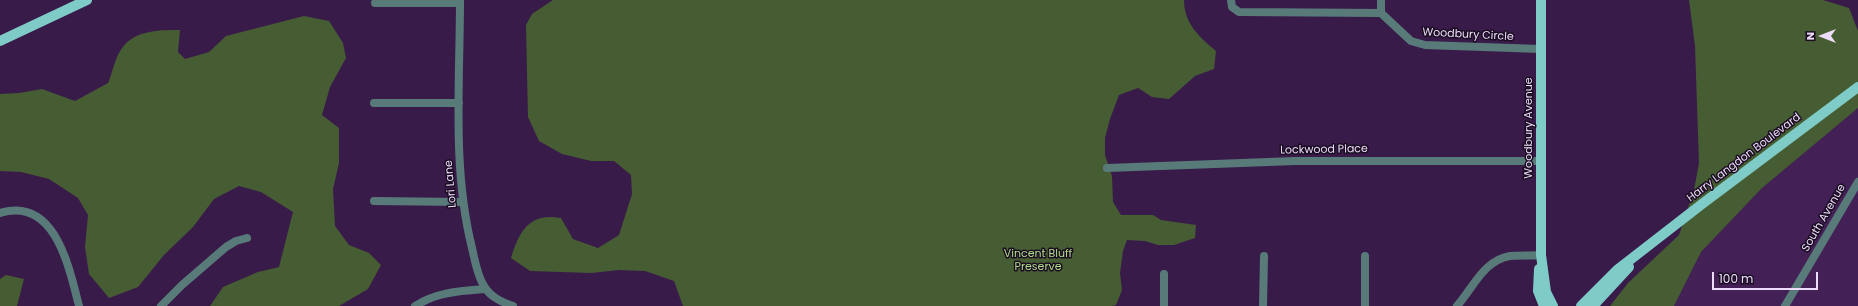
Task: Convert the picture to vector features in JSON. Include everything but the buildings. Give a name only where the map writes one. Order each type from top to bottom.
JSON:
[{"type":"main road","points":[[0,40],[87,0]]},
{"type":"main road","name":"Woodbury Avenue","points":[[1541,0],[1541,255],[1538,285],[1544,306]]},
{"type":"main road","name":"Harry Langdon Boulevard","points":[[1581,306],[1617,270],[1858,87]]},
{"type":"main road","name":"Harry Langdon Boulevard","points":[[1593,306],[1645,249]]},
{"type":"main road","name":"Woodbury Avenue","points":[[1541,255],[1546,292],[1553,306]]},
{"type":"street","points":[[1231,0],[1232,7],[1239,12],[1381,13],[1380,0]]},
{"type":"street","points":[[375,3],[460,2]]},
{"type":"street","name":"Lori Lane","points":[[460,2],[459,164],[462,202],[475,261],[481,281],[486,289]]},
{"type":"street","name":"Woodbury Circle","points":[[1381,13],[1410,41],[1425,46],[1541,48]]},
{"type":"street","points":[[374,103],[460,103]]},
{"type":"street","name":"Lockwood Place","points":[[1107,168],[1296,161],[1541,161]]},
{"type":"street","name":"South Avenue","points":[[1785,306],[1858,182]]},
{"type":"street","points":[[374,201],[462,202]]},
{"type":"street","points":[[0,213],[10,210],[29,212],[38,217],[47,225],[63,250],[79,306]]},
{"type":"street","points":[[161,306],[182,285],[226,247],[236,241],[247,238]]},
{"type":"street","points":[[1457,306],[1486,269],[1496,261],[1510,256],[1541,255]]},
{"type":"street","points":[[1263,306],[1264,256]]},
{"type":"street","points":[[1365,256],[1365,306]]},
{"type":"street","points":[[1164,274],[1164,306]]},
{"type":"street","points":[[415,306],[444,293],[486,289],[501,302],[513,306]]},
{"type":"shaded area","points":[[1858,108],[1858,306],[1674,306],[1701,252],[1762,188]]},
{"type":"green space","name":"Vincent Bluff Preserve","points":[[553,0],[1184,0],[1190,23],[1198,35],[1216,51],[1214,69],[1195,76],[1169,99],[1152,97],[1138,88],[1119,95],[1105,138],[1105,155],[1112,176],[1113,202],[1121,215],[1153,215],[1161,220],[1196,225],[1195,238],[1174,245],[1158,245],[1145,241],[1127,240],[1123,251],[1120,273],[1122,290],[1116,305],[1112,306],[683,306],[674,281],[645,271],[619,270],[591,273],[530,271],[511,258],[522,232],[527,226],[541,218],[561,218],[573,239],[598,248],[619,235],[632,194],[631,175],[614,161],[591,161],[562,154],[539,141],[528,117],[526,25],[532,14]]},
{"type":"green space","points":[[1689,0],[1823,0],[1849,8],[1858,31],[1858,108],[1762,188],[1701,252],[1674,306],[1610,306],[1628,283],[1679,235],[1694,190],[1699,163],[1695,46]]},
{"type":"green space","points":[[304,16],[329,21],[343,43],[346,58],[330,87],[322,115],[339,128],[339,163],[333,189],[335,226],[349,245],[369,253],[381,265],[368,289],[339,306],[210,306],[223,287],[258,272],[279,267],[293,212],[261,192],[239,186],[214,199],[193,227],[164,255],[138,287],[109,298],[89,274],[85,247],[88,215],[78,198],[49,179],[21,172],[0,171],[0,94],[19,93],[42,89],[75,101],[108,83],[116,60],[124,45],[130,40],[145,33],[162,30],[180,30],[178,52],[185,59],[209,52],[226,36]]},
{"type":"green space","points":[[6,275],[24,279],[17,306],[0,306],[0,279]]}]
